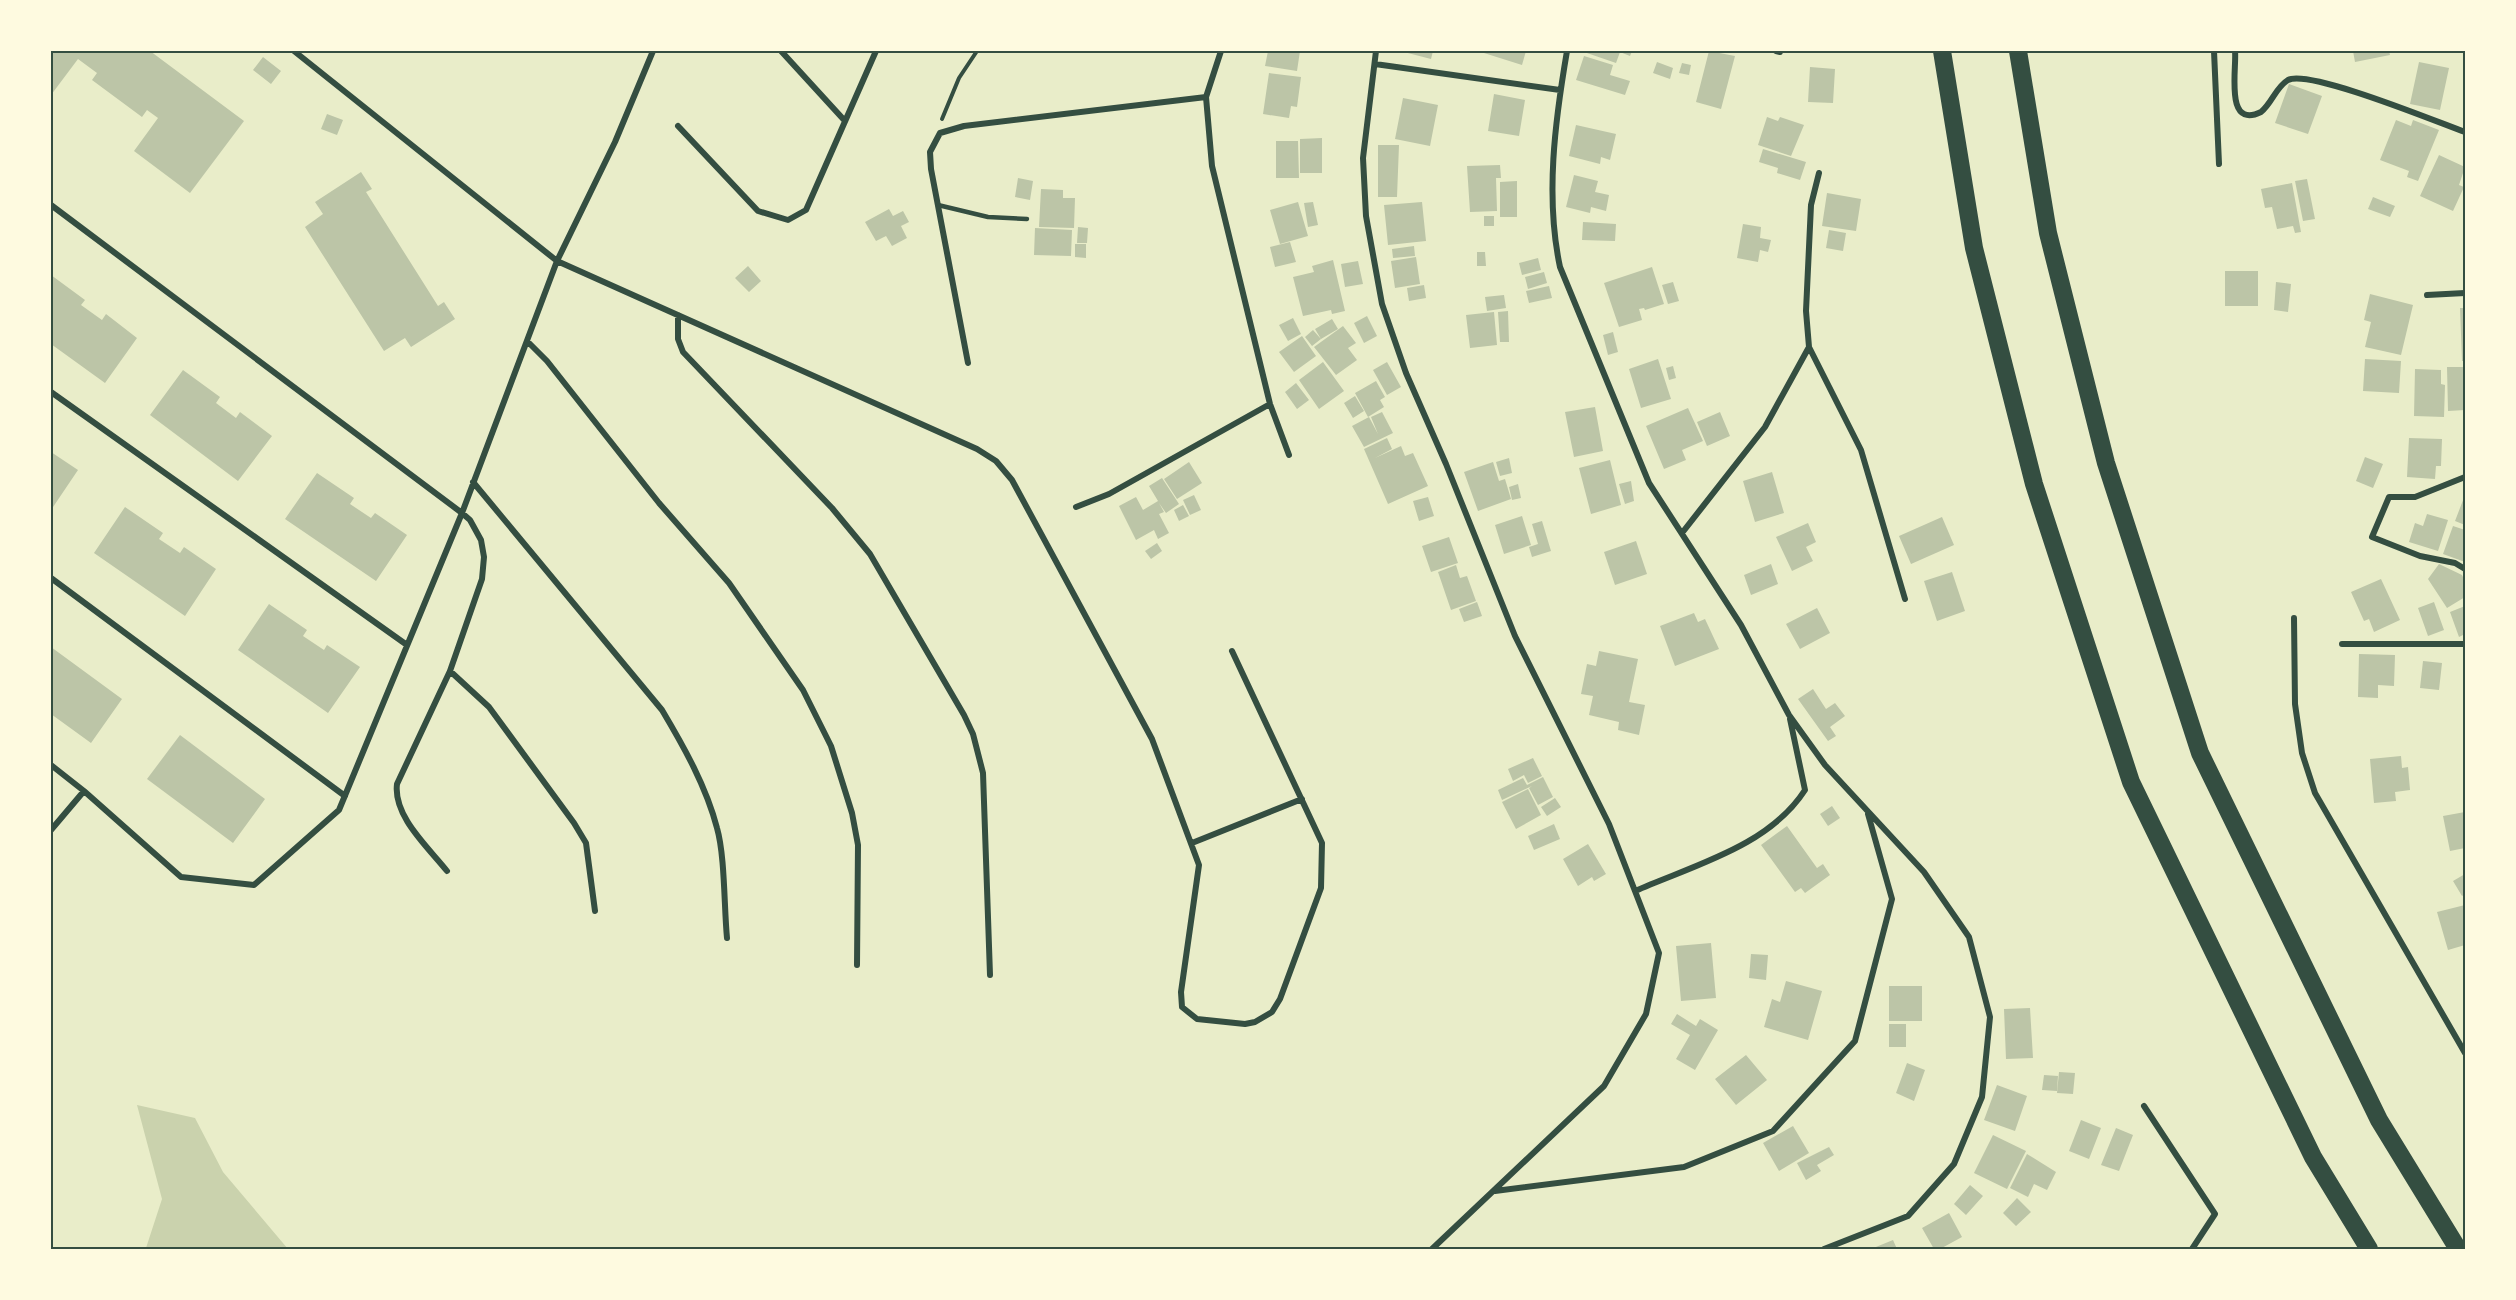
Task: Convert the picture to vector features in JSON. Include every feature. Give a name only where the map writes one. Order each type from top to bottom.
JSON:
[{"type":"highway","points":[[1942,51],[1974,248],[2034,484],[2131,782],[2313,1156],[2369,1249]]},
{"type":"highway","points":[[2018,51],[2048,233],[2106,463],[2200,753],[2379,1120],[2458,1249]]},
{"type":"street","points":[[294,51],[557,261],[977,449],[996,461],[1012,480],[1152,739],[1192,843],[1199,865],[1198,886],[1181,992],[1182,1007],[1197,1019],[1245,1024],[1255,1022],[1272,1012],[1280,999],[1321,888],[1322,843],[1232,651]]},
{"type":"street","points":[[51,765],[84,791],[181,877],[254,885],[339,810],[462,513],[557,261],[615,142],[653,51]]},
{"type":"street","points":[[781,51],[845,121]]},
{"type":"street","points":[[678,126],[758,211],[788,220],[806,210],[876,51]]},
{"type":"street","points":[[1221,51],[1206,97],[1212,166],[1270,404],[1289,455]]},
{"type":"street","points":[[1376,51],[1363,158],[1366,216],[1382,303],[1406,373],[1446,464],[1515,636],[1609,824],[1659,953],[1646,1014],[1604,1086],[1432,1249]]},
{"type":"street","points":[[1567,51],[1560,90],[1554,155],[1553,235],[1560,267],[1649,483],[1741,625],[1789,715],[1825,765],[1924,872],[1969,937],[1990,1017],[1982,1096],[1954,1164],[1908,1216],[1824,1249]]},
{"type":"street","points":[[1776,51],[1780,52]]},
{"type":"street","points":[[2214,51],[2219,164]]},
{"type":"street","points":[[2235,51],[2234,100],[2246,114],[2261,112],[2282,85],[2299,78],[2352,91],[2465,132]]},
{"type":"street","points":[[1375,64],[1560,90]]},
{"type":"street","points":[[969,363],[930,152],[940,133],[964,126],[1206,97]]},
{"type":"street","points":[[1819,173],[1811,205],[1806,300],[1809,347],[1861,450],[1905,599]]},
{"type":"street","points":[[51,205],[470,520],[481,540],[484,568],[450,670],[397,784],[396,792],[404,815],[447,871]]},
{"type":"street","points":[[2427,295],[2465,293]]},
{"type":"street","points":[[678,315],[678,339],[683,352],[832,508],[870,554],[973,734],[983,773],[990,975]]},
{"type":"street","points":[[527,341],[547,361],[658,504],[729,583],[803,690],[831,746],[842,779],[858,845],[857,965]]},
{"type":"street","points":[[1682,533],[1765,428],[1809,347]]},
{"type":"street","points":[[51,392],[407,645]]},
{"type":"street","points":[[1076,507],[1109,494],[1270,404]]},
{"type":"street","points":[[2465,477],[2415,498],[2390,497],[2372,537],[2420,556],[2454,563],[2465,569]]},
{"type":"street","points":[[473,482],[662,710],[678,736],[706,796],[718,830],[727,938]]},
{"type":"street","points":[[51,578],[345,796]]},
{"type":"street","points":[[2294,618],[2295,705],[2302,753],[2315,794],[2465,1053]]},
{"type":"street","points":[[2342,644],[2465,644]]},
{"type":"street","points":[[450,670],[489,707],[574,823],[586,843],[595,910]]},
{"type":"street","points":[[1635,891],[1757,837],[1796,805],[1805,790],[1789,715]]},
{"type":"street","points":[[51,830],[84,791]]},
{"type":"street","points":[[1192,843],[1302,799]]},
{"type":"street","points":[[1494,1191],[1684,1167],[1773,1131],[1855,1041],[1892,898],[1867,811]]},
{"type":"street","points":[[2144,1106],[2215,1214],[2192,1249]]},
{"type":"lane","points":[[938,205],[988,217],[1027,219]]},
{"type":"path","points":[[940,133],[944,111],[958,78],[977,51]]},
{"type":"green space","points":[[137,1105],[195,1118],[223,1172],[288,1249],[132,1249],[146,1248],[162,1199]]},
{"type":"building","points":[[51,51],[150,51],[244,121],[190,193],[134,151],[158,118],[147,110],[142,117],[92,80],[97,73],[78,59],[51,95]]},
{"type":"building","points":[[1268,51],[1300,51],[1297,71],[1265,66]]},
{"type":"building","points":[[1400,51],[1433,51],[1431,59]]},
{"type":"building","points":[[1484,51],[1526,51],[1522,65],[1484,53]]},
{"type":"building","points":[[1581,51],[1632,51],[1630,56],[1620,52],[1616,63]]},
{"type":"building","points":[[1709,51],[1735,56],[1721,109],[1696,102]]},
{"type":"building","points":[[2353,51],[2389,51],[2390,55],[2355,62]]},
{"type":"building","points":[[1584,56],[1613,65],[1610,75],[1630,81],[1625,95],[1576,80]]},
{"type":"building","points":[[263,57],[281,71],[271,84],[253,70]]},
{"type":"building","points":[[1657,62],[1673,68],[1670,79],[1653,73]]},
{"type":"building","points":[[2419,62],[2449,68],[2440,110],[2410,104]]},
{"type":"building","points":[[1682,63],[1691,65],[1689,75],[1679,73]]},
{"type":"building","points":[[1810,67],[1835,69],[1833,103],[1808,102]]},
{"type":"building","points":[[1269,73],[1301,77],[1297,107],[1291,106],[1289,118],[1263,114]]},
{"type":"building","points":[[2289,84],[2322,96],[2308,134],[2275,123]]},
{"type":"building","points":[[1494,94],[1525,100],[1519,136],[1488,131]]},
{"type":"building","points":[[1403,98],[1438,105],[1430,146],[1395,139]]},
{"type":"building","points":[[327,114],[343,120],[337,135],[321,129]]},
{"type":"building","points":[[1767,117],[1778,121],[1780,117],[1804,125],[1791,156],[1758,145]]},
{"type":"building","points":[[2396,120],[2411,126],[2413,120],[2439,130],[2418,181],[2407,177],[2409,171],[2380,160]]},
{"type":"building","points":[[1576,125],[1616,134],[1610,160],[1601,157],[1600,164],[1569,156]]},
{"type":"building","points":[[1322,138],[1322,173],[1300,173],[1300,139]]},
{"type":"building","points":[[1276,141],[1298,141],[1299,178],[1276,178]]},
{"type":"building","points":[[1378,145],[1399,145],[1397,197],[1378,197]]},
{"type":"building","points":[[1763,149],[1806,162],[1800,180],[1777,173],[1778,168],[1759,162]]},
{"type":"building","points":[[2439,155],[2465,167],[2459,185],[2464,187],[2453,211],[2420,196]]},
{"type":"building","points":[[1500,165],[1501,178],[1496,178],[1497,211],[1470,212],[1467,166]]},
{"type":"building","points":[[361,172],[372,189],[366,192],[438,306],[444,302],[455,319],[411,347],[405,338],[384,351],[305,227],[323,214],[315,202]]},
{"type":"building","points":[[1574,175],[1598,181],[1595,192],[1609,195],[1606,211],[1591,207],[1590,213],[1566,207]]},
{"type":"building","points":[[1018,178],[1033,181],[1030,200],[1015,197]]},
{"type":"building","points":[[2307,179],[2315,219],[2303,221],[2295,181]]},
{"type":"building","points":[[1517,181],[1517,217],[1500,217],[1500,182]]},
{"type":"building","points":[[2292,183],[2301,232],[2295,233],[2293,226],[2277,229],[2272,207],[2265,208],[2261,189]]},
{"type":"building","points":[[1041,189],[1063,190],[1063,198],[1075,198],[1074,228],[1039,227]]},
{"type":"building","points":[[1827,193],[1861,199],[1856,231],[1822,226]]},
{"type":"building","points":[[2373,197],[2395,206],[2390,217],[2368,209]]},
{"type":"building","points":[[1298,202],[1308,236],[1280,244],[1270,210]]},
{"type":"building","points":[[1313,202],[1318,225],[1308,227],[1304,203]]},
{"type":"building","points":[[1422,202],[1426,241],[1388,245],[1384,205]]},
{"type":"building","points":[[889,209],[893,216],[903,211],[909,222],[901,226],[907,238],[892,246],[886,236],[876,241],[865,222]]},
{"type":"building","points":[[1484,216],[1494,216],[1494,226],[1484,226]]},
{"type":"building","points":[[1583,222],[1616,224],[1615,241],[1582,240]]},
{"type":"building","points":[[1743,224],[1761,227],[1760,238],[1771,240],[1768,252],[1760,250],[1758,262],[1737,258]]},
{"type":"building","points":[[1078,227],[1088,228],[1087,243],[1077,243]]},
{"type":"building","points":[[1035,228],[1072,230],[1071,256],[1034,255]]},
{"type":"building","points":[[1829,230],[1846,233],[1843,251],[1826,248]]},
{"type":"building","points":[[1290,242],[1296,262],[1275,267],[1270,247]]},
{"type":"building","points":[[1075,244],[1086,244],[1086,258],[1075,257]]},
{"type":"building","points":[[1414,246],[1415,256],[1393,258],[1392,249]]},
{"type":"building","points":[[1477,252],[1485,252],[1486,266],[1477,266]]},
{"type":"building","points":[[1416,257],[1420,284],[1395,288],[1391,261]]},
{"type":"building","points":[[1538,258],[1541,270],[1522,275],[1519,263]]},
{"type":"building","points":[[1333,260],[1345,311],[1332,314],[1331,310],[1303,316],[1293,277],[1314,272],[1312,266]]},
{"type":"building","points":[[1358,261],[1363,284],[1345,287],[1341,264]]},
{"type":"building","points":[[748,266],[761,281],[749,292],[735,278]]},
{"type":"building","points":[[1652,267],[1664,304],[1645,310],[1644,308],[1639,309],[1642,320],[1619,327],[1604,283]]},
{"type":"building","points":[[2225,271],[2258,271],[2258,306],[2225,306]]},
{"type":"building","points":[[1544,272],[1547,283],[1528,289],[1525,277]]},
{"type":"building","points":[[51,275],[85,300],[81,305],[102,320],[106,314],[137,338],[105,383],[51,344]]},
{"type":"building","points":[[1673,282],[1679,301],[1668,304],[1662,285]]},
{"type":"building","points":[[2276,282],[2291,284],[2288,312],[2274,310]]},
{"type":"building","points":[[1424,285],[1426,298],[1409,301],[1407,288]]},
{"type":"building","points":[[1549,286],[1552,298],[1529,303],[1526,291]]},
{"type":"building","points":[[2370,294],[2413,305],[2401,355],[2365,347],[2371,322],[2364,320]]},
{"type":"building","points":[[1504,295],[1506,308],[1487,311],[1485,297]]},
{"type":"building","points":[[2460,308],[2465,308],[2465,361],[2462,361]]},
{"type":"building","points":[[1508,311],[1509,342],[1500,342],[1498,312]]},
{"type":"building","points":[[1494,312],[1497,345],[1470,348],[1466,315]]},
{"type":"building","points":[[1367,316],[1377,336],[1364,343],[1354,323]]},
{"type":"building","points":[[1293,318],[1301,334],[1288,341],[1279,325]]},
{"type":"building","points":[[1332,319],[1338,329],[1321,339],[1315,329]]},
{"type":"building","points":[[1343,326],[1356,343],[1348,348],[1357,360],[1336,375],[1314,347]]},
{"type":"building","points":[[1313,330],[1321,339],[1312,346],[1305,337]]},
{"type":"building","points":[[1613,332],[1618,352],[1608,355],[1603,335]]},
{"type":"building","points":[[1302,336],[1316,356],[1294,372],[1279,352]]},
{"type":"building","points":[[1658,359],[1671,399],[1641,408],[1629,369]]},
{"type":"building","points":[[2365,359],[2401,361],[2399,393],[2363,391]]},
{"type":"building","points":[[1323,362],[1344,391],[1319,409],[1299,380]]},
{"type":"building","points":[[1387,362],[1401,387],[1387,395],[1373,370]]},
{"type":"building","points":[[1673,366],[1676,378],[1669,380],[1666,368]]},
{"type":"building","points":[[2447,367],[2465,367],[2465,410],[2448,411]]},
{"type":"building","points":[[2415,369],[2441,370],[2441,384],[2445,385],[2444,417],[2414,416]]},
{"type":"building","points":[[183,370],[220,397],[216,403],[236,418],[240,412],[272,436],[238,481],[150,415]]},
{"type":"building","points":[[1376,381],[1385,397],[1380,400],[1384,407],[1368,417],[1355,393]]},
{"type":"building","points":[[1296,383],[1309,400],[1297,409],[1285,392]]},
{"type":"building","points":[[1355,396],[1364,411],[1353,418],[1344,403]]},
{"type":"building","points":[[1595,407],[1603,451],[1574,457],[1565,412]]},
{"type":"building","points":[[1688,408],[1703,441],[1682,450],[1686,460],[1664,469],[1646,426]]},
{"type":"building","points":[[1382,412],[1393,433],[1364,447],[1352,426],[1369,417],[1378,434],[1371,417]]},
{"type":"building","points":[[1720,412],[1730,436],[1707,446],[1697,422]]},
{"type":"building","points":[[1387,438],[1392,449],[1375,458],[1401,446],[1405,456],[1413,453],[1428,486],[1388,504],[1364,449]]},
{"type":"building","points":[[2409,438],[2442,439],[2441,466],[2436,466],[2435,479],[2407,477]]},
{"type":"building","points":[[51,452],[78,470],[51,510]]},
{"type":"building","points":[[2365,457],[2383,464],[2373,488],[2356,481]]},
{"type":"building","points":[[1509,458],[1512,473],[1500,476],[1496,462]]},
{"type":"building","points":[[1610,460],[1621,505],[1591,514],[1579,468]]},
{"type":"building","points":[[1189,462],[1202,483],[1177,499],[1164,479]]},
{"type":"building","points":[[1493,462],[1499,481],[1505,479],[1511,499],[1478,511],[1464,472]]},
{"type":"building","points":[[1772,472],[1784,513],[1755,522],[1743,481]]},
{"type":"building","points":[[317,473],[354,498],[350,504],[371,518],[375,513],[407,535],[376,581],[285,519]]},
{"type":"building","points":[[1162,478],[1179,504],[1166,513],[1159,503],[1164,512],[1159,514],[1169,533],[1158,539],[1154,530],[1136,540],[1119,506],[1136,497],[1143,510],[1158,501],[1149,486]]},
{"type":"building","points":[[1631,481],[1634,501],[1625,504],[1619,484]]},
{"type":"building","points":[[1518,484],[1521,498],[1512,500],[1509,487]]},
{"type":"building","points":[[1194,495],[1201,510],[1190,515],[1183,500]]},
{"type":"building","points":[[2465,495],[2465,525],[2455,521]]},
{"type":"building","points":[[1428,497],[1434,516],[1419,521],[1413,501]]},
{"type":"building","points":[[1183,505],[1189,516],[1179,521],[1174,510]]},
{"type":"building","points":[[125,507],[163,533],[159,539],[180,553],[184,547],[216,569],[185,616],[94,553]]},
{"type":"building","points":[[2427,514],[2448,520],[2438,551],[2409,542],[2415,523],[2423,526]]},
{"type":"building","points":[[1522,516],[1531,545],[1504,554],[1495,525]]},
{"type":"building","points":[[1942,517],[1954,545],[1911,564],[1899,536]]},
{"type":"building","points":[[1542,521],[1551,551],[1532,557],[1529,547],[1538,544],[1532,524]]},
{"type":"building","points":[[1808,523],[1816,542],[1806,547],[1813,561],[1792,571],[1776,537]]},
{"type":"building","points":[[2453,526],[2465,530],[2465,562],[2443,554]]},
{"type":"building","points":[[1449,537],[1458,563],[1431,572],[1422,546]]},
{"type":"building","points":[[1636,541],[1647,574],[1615,585],[1604,552]]},
{"type":"building","points":[[1157,543],[1162,551],[1151,559],[1145,551]]},
{"type":"building","points":[[1771,564],[1778,584],[1751,595],[1744,575]]},
{"type":"building","points":[[2439,564],[2462,575],[2465,581],[2465,597],[2447,608],[2428,579]]},
{"type":"building","points":[[1456,565],[1460,578],[1467,576],[1476,601],[1451,610],[1438,572]]},
{"type":"building","points":[[1952,572],[1965,611],[1937,621],[1924,581]]},
{"type":"building","points":[[2381,579],[2400,620],[2374,632],[2369,619],[2364,621],[2351,592]]},
{"type":"building","points":[[1477,602],[1482,616],[1464,622],[1459,609]]},
{"type":"building","points":[[2434,602],[2444,630],[2428,636],[2418,608]]},
{"type":"building","points":[[269,604],[307,630],[303,636],[324,650],[327,645],[360,667],[328,713],[238,650]]},
{"type":"building","points":[[2465,606],[2465,634],[2459,637],[2450,612]]},
{"type":"building","points":[[1817,608],[1830,633],[1800,649],[1786,624]]},
{"type":"building","points":[[1694,613],[1698,622],[1705,619],[1719,649],[1675,666],[1660,626]]},
{"type":"building","points":[[51,647],[122,699],[91,743],[51,714]]},
{"type":"building","points":[[1599,651],[1638,659],[1629,702],[1645,705],[1639,735],[1618,730],[1619,722],[1589,715],[1593,696],[1581,694],[1587,664],[1596,666]]},
{"type":"building","points":[[2359,654],[2395,655],[2394,686],[2378,685],[2378,698],[2358,697]]},
{"type":"building","points":[[2423,661],[2442,663],[2439,690],[2420,688]]},
{"type":"building","points":[[1813,689],[1826,709],[1835,703],[1845,716],[1830,727],[1836,736],[1828,741],[1798,699]]},
{"type":"building","points":[[180,735],[265,799],[233,843],[147,779]]},
{"type":"building","points":[[2401,756],[2402,768],[2408,767],[2410,790],[2395,792],[2396,801],[2374,803],[2370,759]]},
{"type":"building","points":[[1533,758],[1542,776],[1528,783],[1524,775],[1513,781],[1508,769]]},
{"type":"building","points":[[1543,777],[1553,797],[1538,805],[1529,788],[1532,786],[1502,800],[1498,790],[1523,778],[1527,785]]},
{"type":"building","points":[[1528,789],[1541,815],[1516,829],[1502,802]]},
{"type":"building","points":[[1555,798],[1561,807],[1547,816],[1541,807]]},
{"type":"building","points":[[1832,806],[1840,818],[1828,826],[1820,814]]},
{"type":"building","points":[[2465,812],[2465,848],[2450,851],[2443,816]]},
{"type":"building","points":[[1554,824],[1560,839],[1534,850],[1528,836]]},
{"type":"building","points":[[1787,826],[1817,868],[1823,864],[1830,875],[1805,893],[1801,888],[1795,892],[1761,845]]},
{"type":"building","points":[[1588,844],[1606,874],[1594,881],[1592,877],[1578,886],[1563,859]]},
{"type":"building","points":[[2465,874],[2465,894],[2462,896],[2453,881]]},
{"type":"building","points":[[2465,905],[2465,945],[2448,950],[2437,912]]},
{"type":"building","points":[[1711,943],[1716,998],[1681,1001],[1676,946]]},
{"type":"building","points":[[1751,954],[1768,955],[1766,980],[1749,978]]},
{"type":"building","points":[[1786,981],[1822,991],[1808,1040],[1764,1027],[1772,999],[1780,1002]]},
{"type":"building","points":[[1889,986],[1922,986],[1922,1021],[1889,1021]]},
{"type":"building","points":[[2030,1008],[2033,1058],[2006,1059],[2004,1009]]},
{"type":"building","points":[[1677,1014],[1696,1026],[1700,1019],[1718,1030],[1695,1070],[1676,1059],[1690,1035],[1671,1024]]},
{"type":"building","points":[[1889,1024],[1906,1024],[1906,1047],[1889,1047]]},
{"type":"building","points":[[1746,1055],[1767,1080],[1736,1105],[1715,1079]]},
{"type":"building","points":[[1907,1063],[1925,1070],[1914,1101],[1896,1093]]},
{"type":"building","points":[[2059,1072],[2075,1073],[2073,1094],[2057,1093]]},
{"type":"building","points":[[2044,1075],[2058,1076],[2057,1091],[2042,1090]]},
{"type":"building","points":[[1997,1085],[2027,1096],[2015,1131],[1984,1120]]},
{"type":"building","points":[[2081,1120],[2101,1128],[2089,1159],[2069,1151]]},
{"type":"building","points":[[1793,1126],[1809,1153],[1779,1171],[1763,1143]]},
{"type":"building","points":[[2116,1128],[2133,1135],[2119,1171],[2101,1165]]},
{"type":"building","points":[[1993,1135],[2026,1151],[2007,1189],[1974,1173]]},
{"type":"building","points":[[1829,1147],[1834,1155],[1817,1165],[1821,1171],[1806,1180],[1797,1163]]},
{"type":"building","points":[[2027,1154],[2056,1172],[2047,1190],[2034,1184],[2028,1197],[2010,1188]]},
{"type":"building","points":[[1970,1185],[1983,1196],[1966,1215],[1954,1204]]},
{"type":"building","points":[[2017,1198],[2031,1212],[2016,1226],[2003,1213]]},
{"type":"building","points":[[1949,1213],[1962,1237],[1940,1249],[1934,1249],[1922,1228]]},
{"type":"building","points":[[1893,1240],[1897,1249],[1871,1249]]}]
